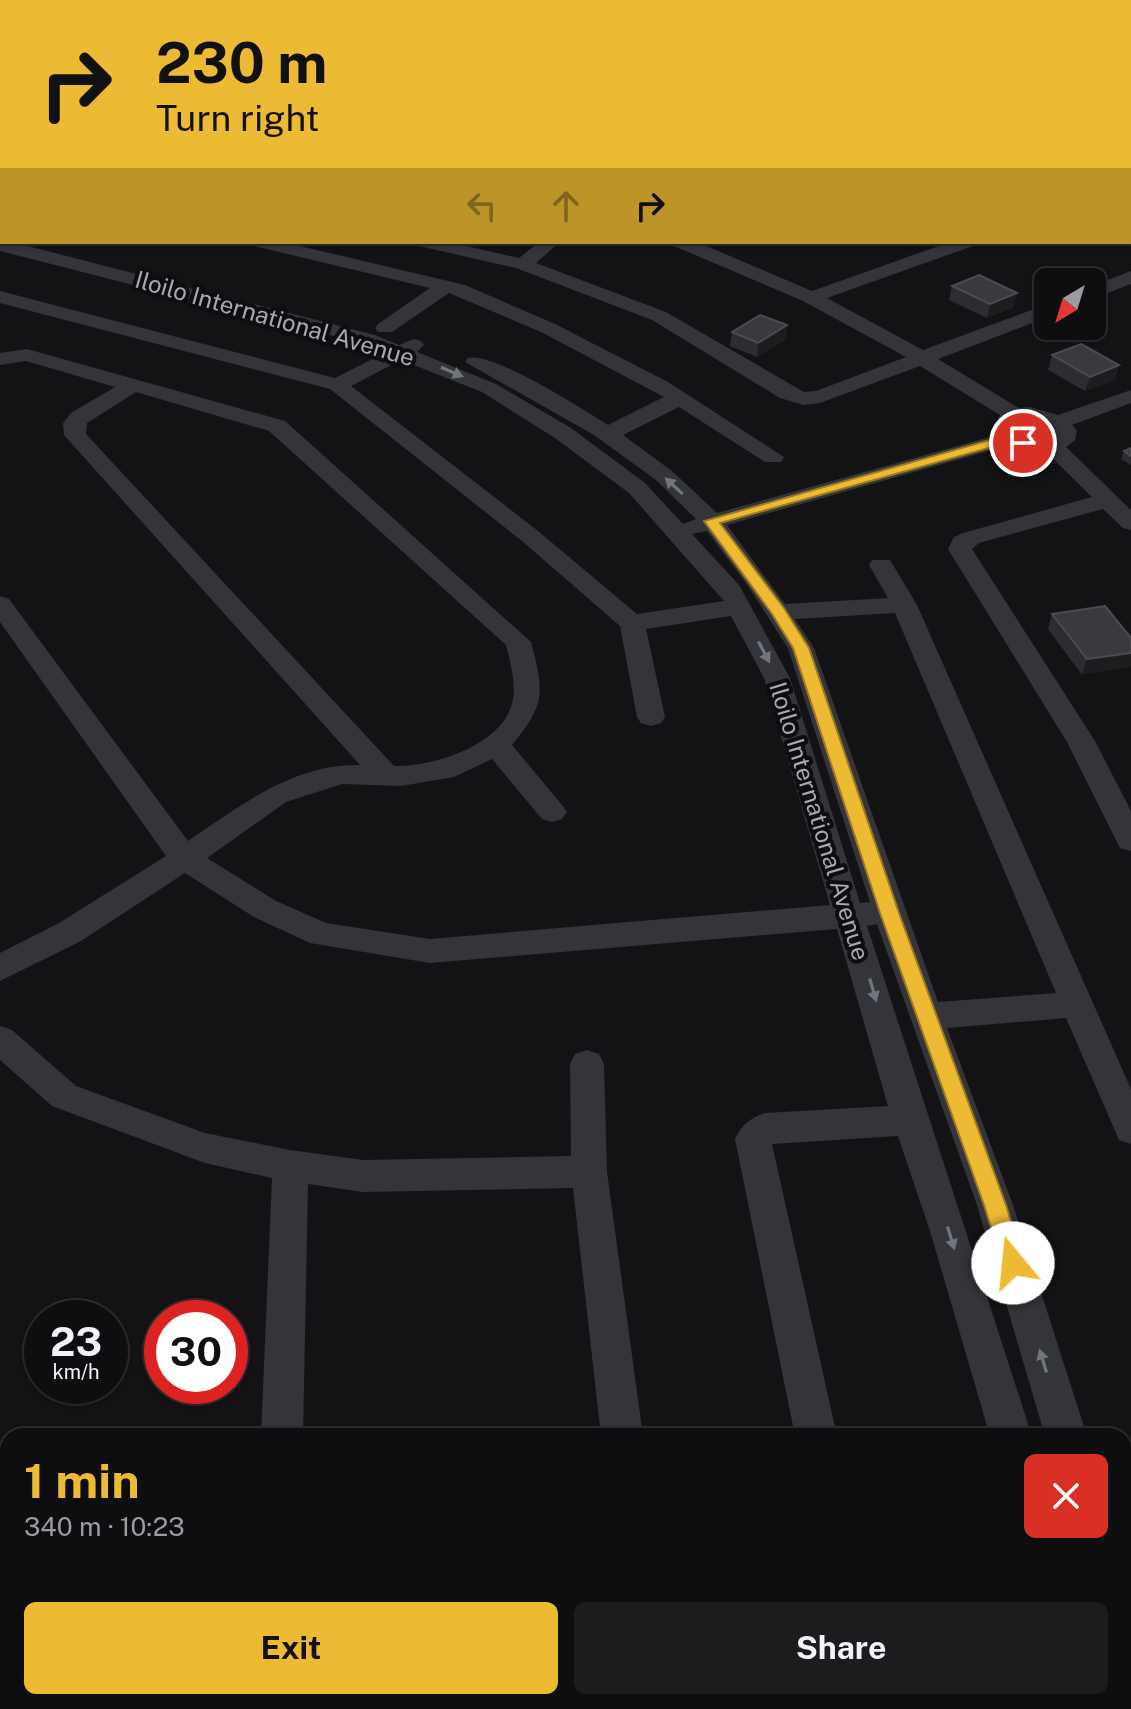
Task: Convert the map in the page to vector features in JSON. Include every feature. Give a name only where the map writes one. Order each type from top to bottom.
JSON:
[{"type":"street","name":"Iloilo International Avenue","points":[[57,244],[404,340],[514,378],[606,435],[663,476],[711,521],[779,612],[801,648],[889,913],[995,1205],[1064,1428]]},
{"type":"street","points":[[268,244],[446,286],[548,328],[680,398],[773,457]]},
{"type":"street","points":[[434,244],[522,264],[659,316],[787,394],[803,399],[820,397],[1034,315]]},
{"type":"street","points":[[522,264],[548,244]]},
{"type":"street","points":[[677,532],[1013,426],[1030,413],[1059,422],[1066,431],[1064,440],[1052,445],[1023,443],[1013,426],[924,357],[813,297],[686,244]]},
{"type":"street","points":[[702,250],[720,244]]},
{"type":"street","points":[[813,297],[961,244]]},
{"type":"street","name":"Iloilo International Avenue","points":[[0,245],[261,310],[404,340],[563,433],[637,488],[730,590],[777,678],[851,915],[910,1120],[949,1231],[1009,1428]]},
{"type":"street","points":[[1106,287],[1131,277]]},
{"type":"street","points":[[337,385],[404,340],[446,286]]},
{"type":"street","points":[[0,297],[337,385],[530,536],[632,623],[651,717]]},
{"type":"street","points":[[0,359],[27,355],[277,426],[518,642],[528,683],[522,715],[496,745],[454,767],[386,775],[341,774],[276,795],[70,932],[0,968]]},
{"type":"street","points":[[133,385],[79,418],[74,423],[75,435],[386,775]]},
{"type":"street","points":[[1059,422],[1131,396]]},
{"type":"street","points":[[606,435],[680,398]]},
{"type":"street","points":[[1052,445],[1131,523]]},
{"type":"street","points":[[1109,500],[971,538],[962,542],[960,549],[1081,741],[1131,840]]},
{"type":"street","points":[[881,565],[904,605],[1131,1129]]},
{"type":"street","points":[[0,604],[156,823],[185,858],[265,909],[321,934],[430,951],[889,913]]},
{"type":"street","points":[[779,612],[904,605]]},
{"type":"street","points":[[632,623],[739,607]]},
{"type":"street","points":[[496,745],[552,812]]},
{"type":"street","points":[[927,1016],[1079,1004]]},
{"type":"street","points":[[0,1040],[64,1096],[205,1148],[290,1166],[363,1176],[589,1172]]},
{"type":"street","points":[[587,1064],[589,1172],[621,1428]]},
{"type":"street","points":[[814,1428],[753,1139],[765,1128],[910,1120]]},
{"type":"street","points":[[282,1428],[290,1166]]},
{"type":"building","points":[[979,275],[1017,293],[990,304],[952,286]]},
{"type":"building","points":[[760,315],[787,325],[758,343],[732,332]]},
{"type":"building","points":[[1081,344],[1119,365],[1090,377],[1052,355]]},
{"type":"building","points":[[1105,606],[1131,638],[1131,653],[1087,659],[1052,614]]},
{"type":"route","points":[[1013,1263],[995,1205],[889,913],[801,648],[779,612],[711,521],[1011,438],[1023,443]]}]
